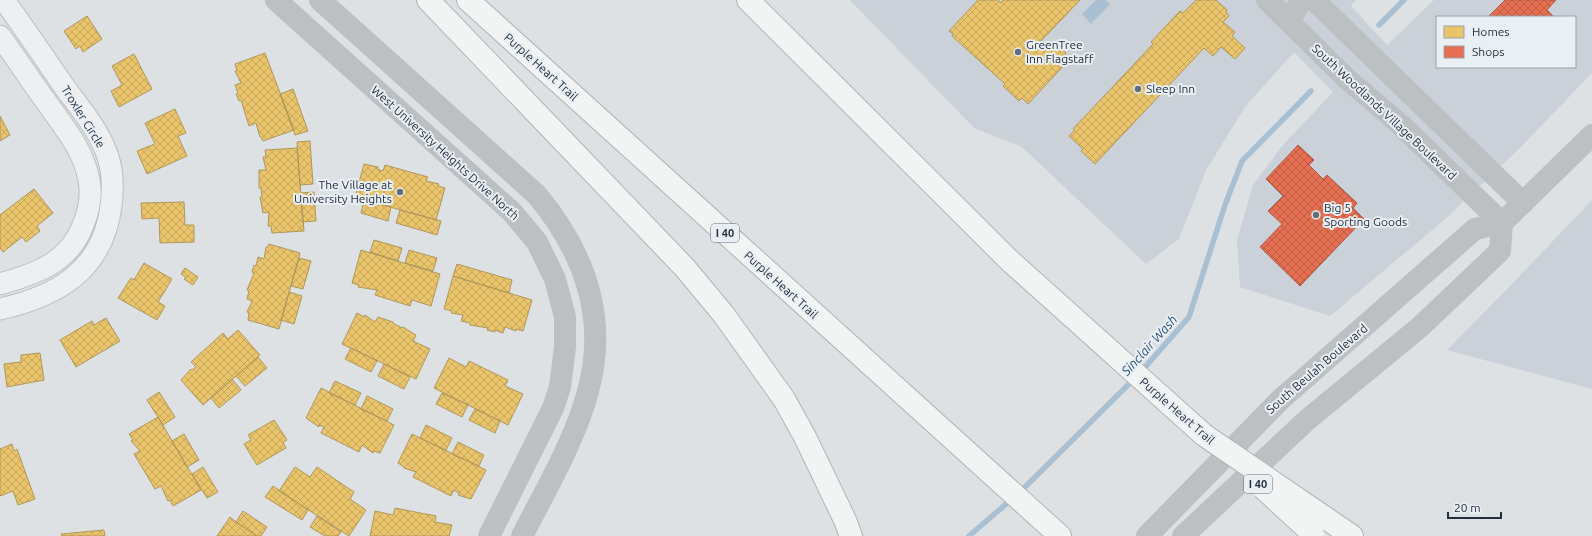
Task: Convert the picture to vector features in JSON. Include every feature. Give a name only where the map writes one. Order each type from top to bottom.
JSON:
[{"type":"highway","points":[[428,0],[685,268],[724,315],[784,399],[805,437],[848,528]]},
{"type":"highway","name":"Purple Heart Trail","points":[[468,0],[1060,536]]},
{"type":"highway","name":"Purple Heart Trail","points":[[748,0],[1009,260],[1098,341],[1204,435],[1319,529],[1352,536]]},
{"type":"street","name":"Troxler Circle","points":[[0,309],[32,301],[52,293],[80,272],[91,260],[107,228],[112,196],[108,158],[100,140],[87,117],[4,0]]},
{"type":"street","name":"West University Heights Drive North","points":[[276,0],[512,212],[537,242],[555,279],[565,317],[564,360],[560,387],[544,427],[489,536]]},
{"type":"street","points":[[320,0],[537,195],[554,215],[579,260],[588,284],[594,321],[592,376],[580,415],[522,536]]},
{"type":"street","name":"South Woodlands Village Boulevard","points":[[1267,0],[1346,78],[1401,125],[1502,223]]},
{"type":"street","points":[[1288,21],[1302,0]]},
{"type":"street","points":[[1314,0],[1523,203]]},
{"type":"street","name":"Troxler Circle","points":[[0,36],[75,143],[86,167],[90,194],[88,212],[82,230],[70,247],[55,262],[34,275],[0,284]]},
{"type":"street","points":[[1183,536],[1307,420],[1420,327],[1500,251],[1502,223],[1592,135]]},
{"type":"street","name":"South Beulah Boulevard","points":[[1147,536],[1280,400],[1475,229],[1502,223]]},
{"type":"shaded area","points":[[850,0],[1356,0],[1351,6],[1387,45],[1434,0],[1592,0],[1592,73],[1520,148],[1444,220],[1330,316],[1240,287],[1237,240],[1253,185],[1282,146],[1333,92],[1294,52],[1245,107],[1206,170],[1179,239],[1146,264],[1022,147],[974,128]]},
{"type":"shaded area","points":[[1592,200],[1592,389],[1447,350],[1512,284]]},
{"type":"water","points":[[1096,0],[1105,0],[1110,4],[1091,24],[1082,14]]},
{"type":"building: Homes","name":"GreenTree Inn Flagstaff","points":[[978,0],[998,0],[1001,3],[1003,0],[1080,0],[1041,41],[1051,51],[1057,45],[1066,53],[1061,59],[1066,63],[1028,104],[1022,98],[1019,101],[1003,86],[1005,84],[952,36],[953,34],[949,31]]},
{"type":"building: Homes","name":"Sleep Inn","points":[[1196,0],[1216,0],[1227,10],[1226,12],[1229,16],[1223,22],[1235,32],[1232,36],[1245,48],[1235,59],[1221,47],[1213,56],[1204,48],[1095,164],[1081,151],[1083,149],[1069,136],[1075,130],[1073,129],[1153,44],[1151,42],[1180,11],[1183,13]]},
{"type":"building: Homes","points":[[87,16],[102,39],[83,52],[80,46],[76,49],[64,31]]},
{"type":"building: Homes","points":[[265,53],[294,130],[263,141],[260,137],[256,123],[249,126],[241,100],[239,101],[236,94],[238,93],[235,85],[241,83],[235,71],[237,71],[235,64]]},
{"type":"building: Homes","points":[[134,54],[152,89],[119,107],[111,91],[122,85],[112,66]]},
{"type":"building: Homes","points":[[293,89],[308,131],[295,135],[280,94]]},
{"type":"building: Homes","points":[[175,109],[186,133],[178,136],[187,156],[147,174],[137,151],[155,144],[145,123]]},
{"type":"building: Homes","points":[[0,116],[10,135],[0,141]]},
{"type":"building: Homes","points":[[310,141],[313,184],[300,185],[297,142]]},
{"type":"building: Homes","name":"The Village at University Heights","points":[[297,148],[304,231],[272,233],[271,226],[268,226],[269,212],[263,213],[260,197],[262,197],[261,188],[259,188],[259,170],[266,170],[263,157],[266,157],[265,150]]},
{"type":"building: Homes","name":"The Village at University Heights","points":[[364,164],[378,167],[377,169],[383,171],[385,165],[428,177],[426,181],[439,184],[438,186],[445,188],[436,220],[355,197]]},
{"type":"building: Homes","points":[[34,189],[53,213],[37,226],[40,231],[26,242],[22,237],[3,252],[0,248],[0,215]]},
{"type":"building: Homes","points":[[314,192],[316,221],[303,222],[300,193]]},
{"type":"building: Homes","points":[[364,200],[391,207],[388,221],[361,213]]},
{"type":"building: Homes","points":[[184,202],[185,225],[194,225],[194,242],[160,243],[159,218],[142,219],[141,203]]},
{"type":"building: Homes","points":[[400,210],[441,221],[437,235],[396,223]]},
{"type":"building: Homes","points":[[374,240],[402,248],[398,261],[370,252]]},
{"type":"building: Homes","points":[[269,244],[300,253],[279,329],[248,320],[249,313],[247,312],[252,301],[247,299],[249,291],[247,290],[254,273],[252,272],[254,265],[256,266],[258,257],[264,259],[266,247],[268,247]]},
{"type":"building: Homes","points":[[361,250],[440,274],[431,306],[412,300],[410,306],[375,295],[377,290],[358,287],[359,285],[352,283]]},
{"type":"building: Homes","points":[[409,250],[437,258],[433,271],[405,263]]},
{"type":"building: Homes","points":[[299,258],[311,261],[303,289],[291,286]]},
{"type":"building: Homes","points":[[144,263],[172,279],[158,302],[165,306],[157,320],[118,298],[131,278],[134,280]]},
{"type":"building: Homes","points":[[457,264],[512,280],[509,293],[453,276]]},
{"type":"building: Homes","points":[[185,268],[198,277],[193,285],[184,279],[186,277],[181,274]]},
{"type":"building: Homes","points":[[453,276],[532,300],[523,331],[516,329],[516,331],[505,327],[503,333],[495,330],[495,332],[487,330],[488,328],[470,325],[470,323],[461,321],[463,315],[451,313],[452,311],[444,309]]},
{"type":"building: Homes","points":[[289,292],[302,296],[294,324],[281,320]]},
{"type":"building: Homes","points":[[357,313],[364,317],[365,315],[375,322],[378,317],[393,322],[416,335],[413,341],[430,349],[416,379],[342,344]]},
{"type":"building: Homes","points":[[106,318],[120,341],[76,367],[60,340],[92,321],[94,325]]},
{"type":"building: Homes","points":[[238,330],[260,355],[203,405],[181,380],[191,369],[192,370],[196,367],[191,362],[223,333],[228,339]]},
{"type":"building: Homes","points":[[351,348],[377,361],[371,372],[345,359]]},
{"type":"building: Homes","points":[[40,353],[44,380],[7,387],[4,364],[21,362],[21,355]]},
{"type":"building: Homes","points":[[258,357],[267,368],[245,386],[236,376]]},
{"type":"building: Homes","points":[[449,358],[466,367],[469,361],[508,380],[505,386],[523,394],[508,425],[434,388]]},
{"type":"building: Homes","points":[[384,364],[410,377],[404,389],[378,376]]},
{"type":"building: Homes","points":[[232,379],[241,390],[219,408],[211,398]]},
{"type":"building: Homes","points":[[335,381],[361,393],[355,405],[329,393]]},
{"type":"building: Homes","points":[[321,388],[394,425],[380,453],[374,451],[373,453],[362,445],[359,452],[321,433],[324,427],[319,425],[319,427],[306,418]]},
{"type":"building: Homes","points":[[159,392],[175,417],[163,425],[147,400]]},
{"type":"building: Homes","points":[[442,393],[468,405],[462,417],[436,404]]},
{"type":"building: Homes","points":[[367,396],[393,409],[387,421],[361,409]]},
{"type":"building: Homes","points":[[475,409],[500,421],[495,433],[469,420]]},
{"type":"building: Homes","points":[[158,417],[201,490],[173,506],[170,500],[168,501],[161,486],[155,489],[134,454],[140,451],[131,441],[133,440],[129,434]]},
{"type":"building: Homes","points":[[274,420],[287,440],[283,442],[286,448],[257,465],[244,444],[251,440],[248,435]]},
{"type":"building: Homes","points":[[426,425],[452,438],[446,450],[420,438]]},
{"type":"building: Homes","points":[[184,434],[199,460],[187,467],[172,441]]},
{"type":"building: Homes","points":[[412,434],[486,470],[471,499],[458,495],[459,493],[454,490],[451,496],[413,477],[416,472],[404,468],[398,463]]},
{"type":"building: Homes","points":[[458,442],[484,455],[479,466],[452,454]]},
{"type":"building: Homes","points":[[12,444],[14,451],[17,449],[35,499],[18,505],[13,491],[0,496],[0,449]]},
{"type":"building: Homes","points":[[203,467],[218,492],[207,498],[192,474]]},
{"type":"building: Homes","points":[[295,467],[310,477],[317,467],[354,492],[350,499],[366,510],[349,536],[279,491]]},
{"type":"building: Homes","points":[[273,486],[308,510],[302,520],[265,497]]},
{"type":"building: Homes","points":[[395,508],[436,516],[435,522],[452,525],[449,536],[370,536],[375,511],[393,515]]},
{"type":"building: Homes","points":[[243,511],[267,527],[261,536],[257,536],[236,522]]},
{"type":"building: Homes","points":[[317,516],[341,532],[338,536],[325,536],[310,527]]},
{"type":"building: Homes","points":[[230,517],[236,522],[257,536],[217,536]]},
{"type":"building: Homes","points":[[104,530],[105,536],[62,536],[61,534]]},
{"type":"building: Shops","points":[[1505,0],[1556,0],[1547,10],[1553,16],[1489,16]]},
{"type":"building: Shops","name":"Big 5 Sporting Goods","points":[[1298,145],[1314,160],[1309,165],[1323,179],[1327,175],[1357,203],[1353,208],[1364,219],[1300,286],[1260,247],[1282,224],[1268,211],[1283,196],[1266,179]]},
{"type":"waterway","name":"Sinclair Wash","points":[[1379,25],[1404,0]]},
{"type":"waterway","name":"Sinclair Wash","points":[[1140,373],[1189,317],[1225,205],[1242,161],[1311,91]]},
{"type":"waterway","name":"Sinclair Wash","points":[[1019,493],[1134,379]]},
{"type":"waterway","name":"Sinclair Wash","points":[[969,536],[1013,498]]},
{"type":"place","name":"GreenTree Inn Flagstaff","points":[[1018,52]]},
{"type":"place","name":"Sleep Inn","points":[[1138,89]]},
{"type":"place","name":"The Village at University Heights","points":[[400,192]]},
{"type":"place","name":"Big 5 Sporting Goods","points":[[1316,215]]}]
